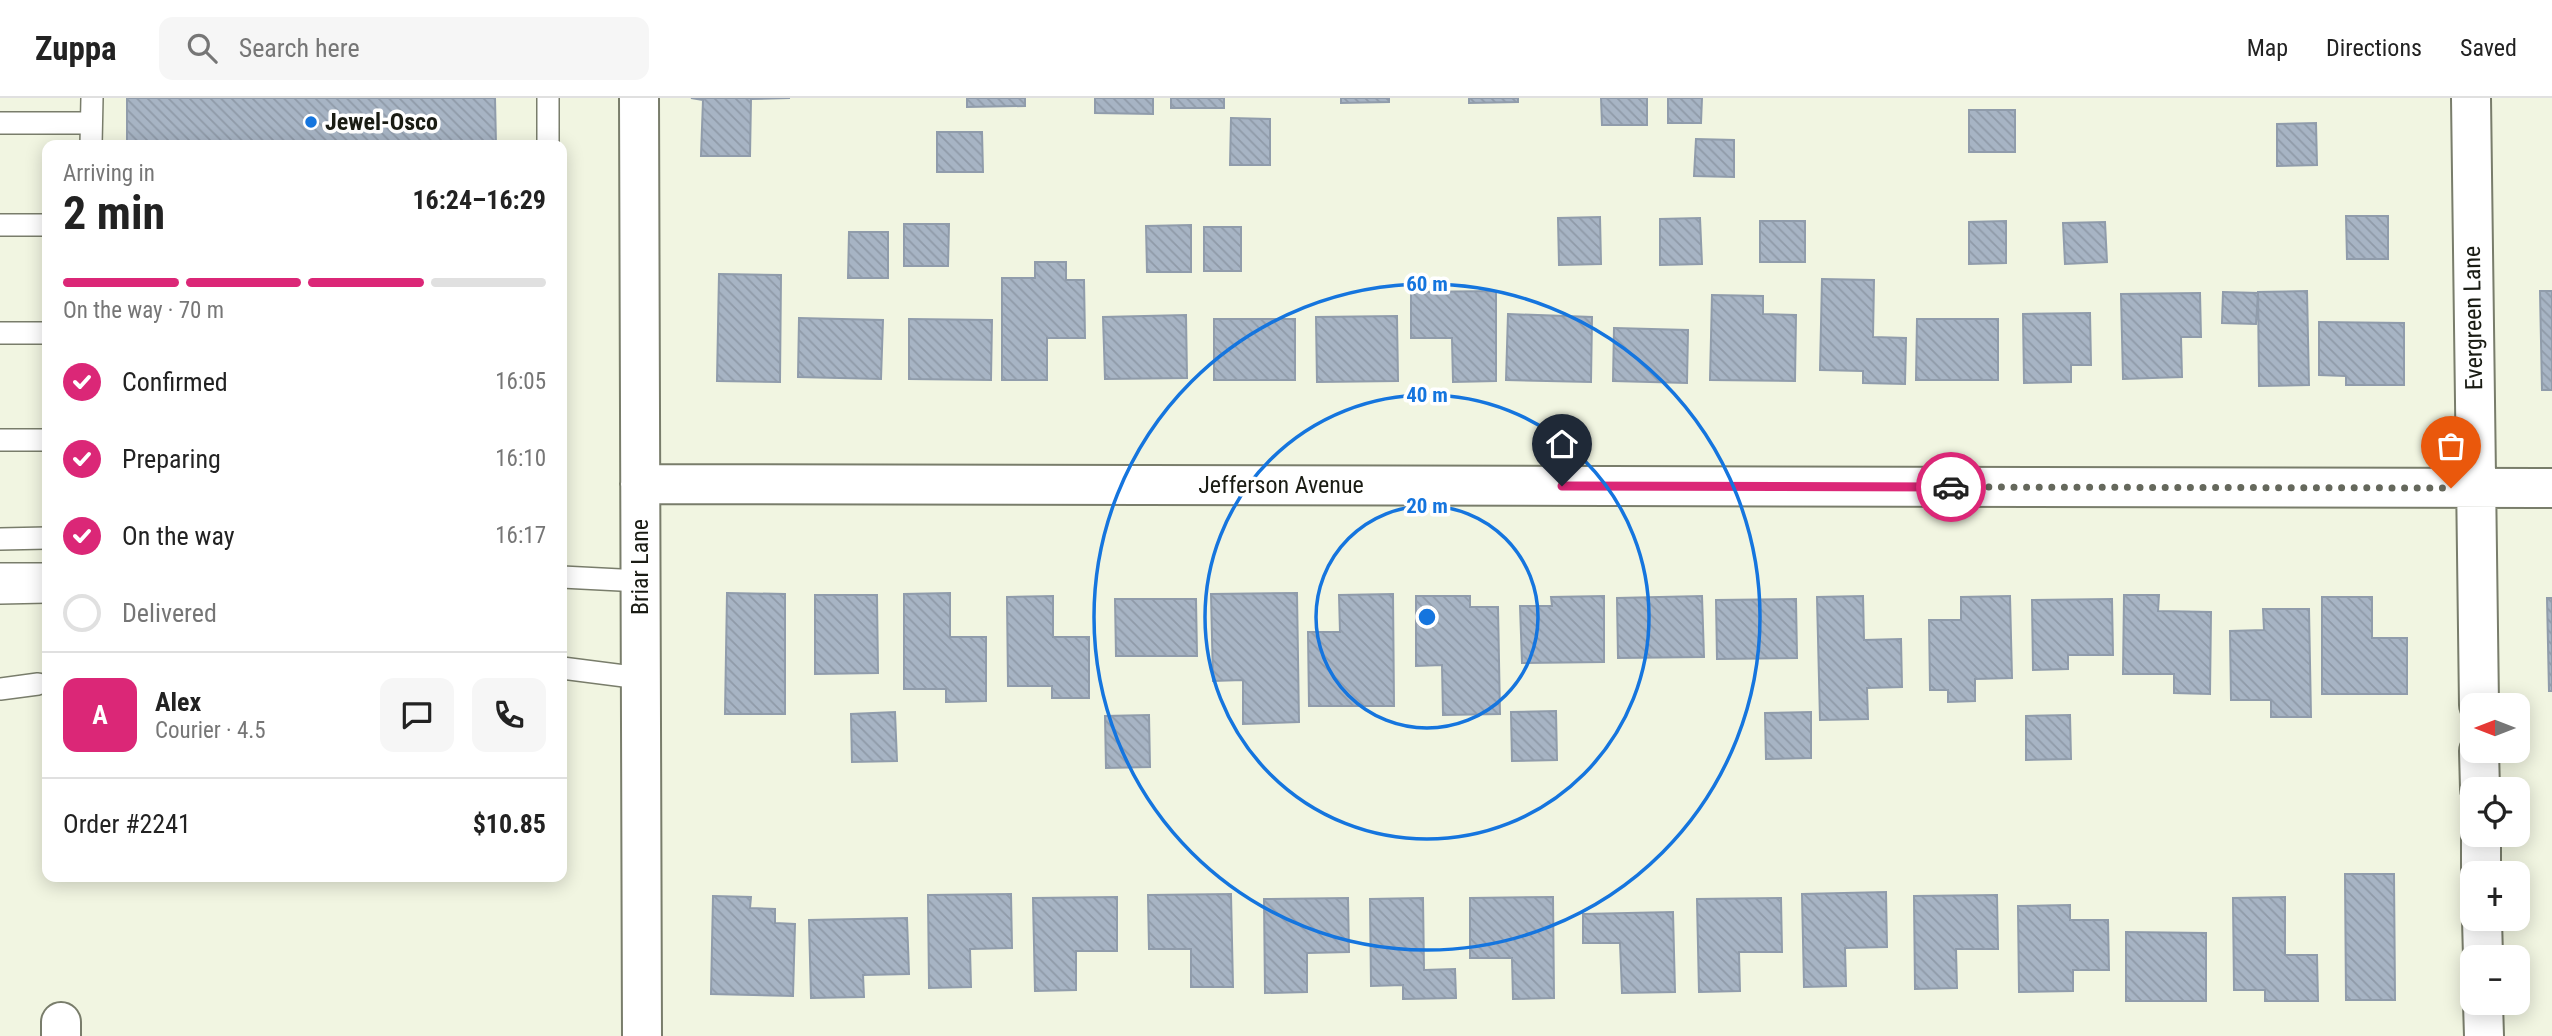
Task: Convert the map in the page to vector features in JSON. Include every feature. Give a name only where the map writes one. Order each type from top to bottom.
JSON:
[{"type":"street","name":"Briar Lane","points":[[639,98],[642,1036]]},
{"type":"street","name":"Evergreen Lane","points":[[2471,98],[2479,693]]},
{"type":"street","name":"Jefferson Avenue","points":[[640,484],[2552,488]]},
{"type":"street","points":[[2483,1015],[2484,1036]]},
{"type":"lane","points":[[91,140],[92,98]]},
{"type":"lane","points":[[548,98],[548,140]]},
{"type":"lane","points":[[0,123],[91,123]]},
{"type":"lane","points":[[0,225],[42,225]]},
{"type":"lane","points":[[0,333],[42,333]]},
{"type":"lane","points":[[0,440],[42,440]]},
{"type":"lane","points":[[0,539],[42,538]]},
{"type":"lane","points":[[0,575],[42,575]]},
{"type":"lane","points":[[567,577],[640,581]]},
{"type":"lane","points":[[0,593],[42,592]]},
{"type":"lane","points":[[567,669],[640,678]]},
{"type":"lane","points":[[0,690],[38,684]]},
{"type":"building","name":"Jewel-Osco","points":[[127,98],[495,98],[496,140],[127,140]]},
{"type":"building","points":[[691,98],[790,98],[751,99],[750,156],[701,156],[703,100]]},
{"type":"building","points":[[967,98],[1025,98],[1025,106],[967,107]]},
{"type":"building","points":[[1095,98],[1153,98],[1153,114],[1095,113]]},
{"type":"building","points":[[1171,98],[1224,98],[1224,108],[1171,108]]},
{"type":"building","points":[[1341,98],[1389,98],[1389,102],[1341,103]]},
{"type":"building","points":[[1469,98],[1518,98],[1518,102],[1469,103]]},
{"type":"building","points":[[1601,98],[1647,98],[1647,125],[1602,125]]},
{"type":"building","points":[[1668,98],[1702,98],[1701,123],[1668,123]]},
{"type":"building","points":[[1969,110],[2015,110],[2015,152],[1969,152]]},
{"type":"building","points":[[1231,118],[1270,119],[1270,165],[1230,165]]},
{"type":"building","points":[[2316,123],[2317,165],[2277,166],[2277,124]]},
{"type":"building","points":[[937,132],[982,132],[983,172],[937,172]]},
{"type":"building","points":[[1696,139],[1734,140],[1734,177],[1694,176]]},
{"type":"building","points":[[2346,216],[2388,216],[2388,259],[2347,259]]},
{"type":"building","points":[[1600,217],[1601,264],[1559,265],[1558,218]]},
{"type":"building","points":[[1700,218],[1702,264],[1660,265],[1660,219]]},
{"type":"building","points":[[1760,221],[1805,221],[1805,262],[1760,262]]},
{"type":"building","points":[[2006,221],[2006,263],[1969,264],[1969,222]]},
{"type":"building","points":[[2105,222],[2107,262],[2065,264],[2063,223]]},
{"type":"building","points":[[904,224],[949,224],[948,266],[904,266]]},
{"type":"building","points":[[1191,225],[1191,272],[1147,272],[1146,226]]},
{"type":"building","points":[[1204,227],[1241,227],[1241,271],[1204,271]]},
{"type":"building","points":[[849,232],[888,232],[888,278],[848,278]]},
{"type":"building","points":[[1035,262],[1066,262],[1066,280],[1084,280],[1085,338],[1047,338],[1047,380],[1002,380],[1002,278],[1035,278]]},
{"type":"building","points":[[719,274],[781,275],[780,382],[717,381]]},
{"type":"building","points":[[1822,279],[1874,280],[1873,337],[1906,338],[1905,384],[1863,383],[1863,371],[1820,370]]},
{"type":"building","points":[[1496,291],[1496,381],[1453,382],[1452,338],[1411,338],[1411,292]]},
{"type":"building","points":[[2307,291],[2309,385],[2259,386],[2258,292]]},
{"type":"building","points":[[2540,291],[2552,291],[2552,390],[2542,390]]},
{"type":"building","points":[[2223,292],[2258,293],[2256,324],[2222,323]]},
{"type":"building","points":[[2200,293],[2201,337],[2181,337],[2182,377],[2123,379],[2121,294]]},
{"type":"building","points":[[1712,295],[1763,296],[1763,314],[1796,315],[1795,381],[1710,380]]},
{"type":"building","points":[[2090,313],[2091,365],[2071,365],[2071,382],[2024,383],[2023,314]]},
{"type":"building","points":[[1508,314],[1592,317],[1591,382],[1506,380]]},
{"type":"building","points":[[1186,315],[1187,378],[1105,379],[1103,317]]},
{"type":"building","points":[[1397,316],[1398,381],[1317,382],[1316,317]]},
{"type":"building","points":[[799,318],[883,320],[881,379],[798,377]]},
{"type":"building","points":[[909,319],[992,320],[991,380],[909,379]]},
{"type":"building","points":[[1214,319],[1295,319],[1295,380],[1214,380]]},
{"type":"building","points":[[1917,319],[1998,319],[1998,380],[1916,380]]},
{"type":"building","points":[[2319,322],[2404,323],[2404,385],[2346,385],[2346,376],[2319,375]]},
{"type":"building","points":[[1614,328],[1688,330],[1687,383],[1613,381]]},
{"type":"building","points":[[727,593],[785,594],[785,714],[725,714]]},
{"type":"building","points":[[950,593],[950,637],[986,637],[986,701],[946,702],[946,689],[904,689],[904,594]]},
{"type":"building","points":[[1297,593],[1299,722],[1243,724],[1243,680],[1213,681],[1211,594]]},
{"type":"building","points":[[1393,594],[1394,706],[1309,706],[1308,632],[1340,632],[1339,595]]},
{"type":"building","points":[[815,595],[877,595],[878,673],[815,674]]},
{"type":"building","points":[[2124,595],[2159,595],[2158,611],[2211,612],[2210,694],[2174,693],[2174,674],[2123,674]]},
{"type":"building","points":[[1053,596],[1053,637],[1089,637],[1089,698],[1052,698],[1052,686],[1008,686],[1007,597]]},
{"type":"building","points":[[1416,596],[1470,596],[1470,607],[1498,607],[1500,714],[1443,715],[1442,665],[1416,666]]},
{"type":"building","points":[[1604,596],[1604,662],[1522,663],[1520,606],[1552,606],[1551,597]]},
{"type":"building","points":[[1702,596],[1704,657],[1618,658],[1617,598]]},
{"type":"building","points":[[1863,596],[1864,640],[1901,639],[1902,687],[1867,688],[1868,719],[1820,720],[1817,597]]},
{"type":"building","points":[[2010,596],[2012,678],[1975,679],[1975,701],[1948,702],[1948,690],[1930,690],[1929,620],[1961,620],[1961,597]]},
{"type":"building","points":[[2322,597],[2372,597],[2372,638],[2407,638],[2407,694],[2322,694]]},
{"type":"building","points":[[2547,598],[2552,598],[2552,691],[2549,691]]},
{"type":"building","points":[[1115,599],[1196,599],[1197,656],[1116,656]]},
{"type":"building","points":[[1796,599],[1797,658],[1717,659],[1716,600]]},
{"type":"building","points":[[2112,599],[2113,655],[2068,655],[2068,669],[2033,670],[2032,600]]},
{"type":"building","points":[[2263,609],[2309,609],[2311,717],[2271,717],[2271,700],[2231,700],[2230,631],[2264,630]]},
{"type":"building","points":[[1556,711],[1557,760],[1512,761],[1511,712]]},
{"type":"building","points":[[895,712],[897,761],[852,762],[851,714]]},
{"type":"building","points":[[1811,712],[1811,758],[1766,759],[1765,713]]},
{"type":"building","points":[[1149,715],[1150,767],[1106,768],[1105,716]]},
{"type":"building","points":[[2070,715],[2071,759],[2026,760],[2026,716]]},
{"type":"building","points":[[2345,874],[2394,874],[2395,1000],[2346,1000]]},
{"type":"building","points":[[1886,892],[1887,947],[1845,948],[1846,986],[1804,987],[1802,894]]},
{"type":"building","points":[[1011,894],[1012,948],[970,949],[971,987],[929,988],[928,895]]},
{"type":"building","points":[[1231,894],[1233,987],[1191,987],[1191,949],[1149,949],[1148,895]]},
{"type":"building","points":[[1997,895],[1998,949],[1956,949],[1957,988],[1915,989],[1914,896]]},
{"type":"building","points":[[713,896],[751,897],[750,908],[775,909],[775,923],[795,924],[793,996],[711,994]]},
{"type":"building","points":[[1117,897],[1117,951],[1076,951],[1076,990],[1035,991],[1033,898]]},
{"type":"building","points":[[1553,897],[1554,998],[1513,999],[1512,958],[1470,958],[1470,898]]},
{"type":"building","points":[[2285,897],[2285,955],[2317,955],[2318,1001],[2265,1001],[2265,990],[2234,990],[2233,898]]},
{"type":"building","points":[[1348,898],[1349,952],[1307,953],[1307,992],[1265,993],[1264,899]]},
{"type":"building","points":[[1423,898],[1424,970],[1455,969],[1456,998],[1403,999],[1403,985],[1371,986],[1370,899]]},
{"type":"building","points":[[1781,898],[1782,952],[1739,952],[1740,991],[1699,992],[1697,899]]},
{"type":"building","points":[[2070,905],[2070,920],[2108,920],[2109,970],[2073,970],[2073,991],[2019,992],[2018,906]]},
{"type":"building","points":[[1673,912],[1675,992],[1622,993],[1620,943],[1583,943],[1583,914]]},
{"type":"building","points":[[907,918],[909,974],[863,975],[864,997],[811,998],[809,920]]},
{"type":"building","points":[[2126,932],[2206,933],[2206,1001],[2126,1001]]},
{"type":"way so far","points":[[1951,487],[2451,488]]},
{"type":"place","name":"Jewel-Osco","points":[[311,122]]},
{"type":"route","points":[[1562,486],[1951,487]]}]
